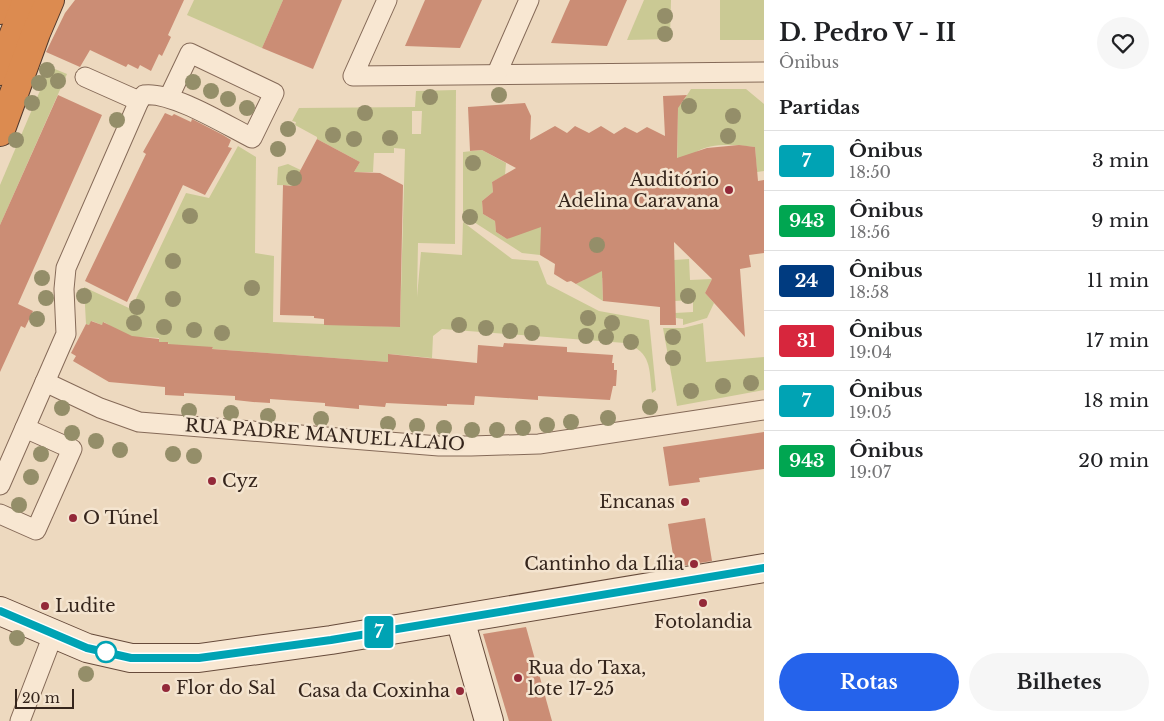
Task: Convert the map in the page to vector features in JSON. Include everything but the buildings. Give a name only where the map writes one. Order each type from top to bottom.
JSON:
[{"type":"highway","points":[[0,10],[4,0]]},
{"type":"highway","points":[[0,71],[27,0]]},
{"type":"highway","points":[[0,132],[50,0]]},
{"type":"street","points":[[386,0],[353,76],[497,73],[760,72]]},
{"type":"street","points":[[497,73],[529,0]]},
{"type":"street","points":[[0,485],[66,334],[64,289],[66,268],[139,101],[144,95],[154,94],[169,97],[252,138],[274,93],[190,53],[169,97]]},
{"type":"street","points":[[86,77],[139,101]]},
{"type":"street","name":"RUA PADRE MANUEL ALAIO","points":[[45,382],[100,408],[139,422],[439,446],[539,444],[643,430],[764,410]]},
{"type":"street","points":[[0,514],[36,530],[72,449],[25,428]]},
{"type":"street","points":[[0,611],[87,648],[131,658],[199,658],[331,640],[764,568]]},
{"type":"street","points":[[460,619],[489,721]]},
{"type":"street","points":[[20,721],[54,635]]},
{"type":"shaded area","points":[[194,0],[283,0],[262,48],[187,15]]},
{"type":"shaded area","points":[[644,0],[671,0],[670,39],[627,40]]},
{"type":"shaded area","points":[[720,0],[764,0],[764,40],[720,40]]},
{"type":"shaded area","points":[[50,67],[67,74],[0,225],[0,185]]},
{"type":"shaded area","points":[[691,89],[746,89],[764,104],[764,171],[757,172],[755,147],[717,145],[696,152],[677,172],[678,103],[682,103]]},
{"type":"shaded area","points":[[456,90],[455,244],[418,243],[417,297],[421,252],[462,255],[463,222],[512,259],[538,261],[547,284],[599,311],[649,320],[656,390],[652,393],[648,362],[645,356],[634,347],[625,343],[442,329],[433,336],[432,358],[389,354],[388,362],[212,349],[213,347],[169,347],[168,342],[159,342],[159,338],[142,337],[133,340],[104,322],[102,325],[92,321],[89,325],[86,324],[84,287],[131,309],[186,193],[209,198],[238,146],[256,157],[255,253],[274,256],[273,322],[400,327],[405,149],[394,148],[394,153],[374,153],[373,172],[354,172],[360,162],[317,139],[317,137],[295,125],[296,122],[292,121],[299,108],[415,107],[416,91]],"holes":[[[412,111],[422,111],[421,134],[412,134]]]},
{"type":"shaded area","points":[[482,150],[506,163],[505,175],[492,182],[493,192],[482,201],[483,214],[495,221],[496,232],[507,239],[564,208],[540,255],[522,253],[463,215],[463,152]]},
{"type":"shaded area","points":[[288,164],[307,173],[307,186],[277,185],[278,167]]},
{"type":"shaded area","points":[[689,259],[690,280],[712,279],[705,293],[714,303],[707,318],[683,325],[683,319],[676,318],[675,313],[693,312],[693,300],[675,301],[674,260]]},
{"type":"shaded area","points":[[586,261],[613,277],[602,278],[603,301],[576,284],[584,280]]},
{"type":"shaded area","points":[[703,323],[706,362],[764,357],[764,390],[677,406],[663,328],[683,328]]},
{"type":"bus line","name":"7","points":[[0,611],[87,648],[131,658],[199,658],[331,640],[764,568]]},
{"type":"place","name":"Auditório Adelina Caravana","points":[[729,190]]},
{"type":"place","name":"Cyz","points":[[212,481]]},
{"type":"place","name":"Encanas","points":[[685,502]]},
{"type":"place","name":"O Túnel","points":[[73,518]]},
{"type":"place","name":"Cantinho da Lília","points":[[694,564]]},
{"type":"place","name":"Fotolandia","points":[[703,603]]},
{"type":"place","name":"Ludite","points":[[45,606]]},
{"type":"place","name":"Rua do Taxa, lote 17-25","points":[[518,678]]},
{"type":"place","name":"Flor do Sal","points":[[166,688]]},
{"type":"place","name":"Casa da Coxinha","points":[[460,691]]}]
